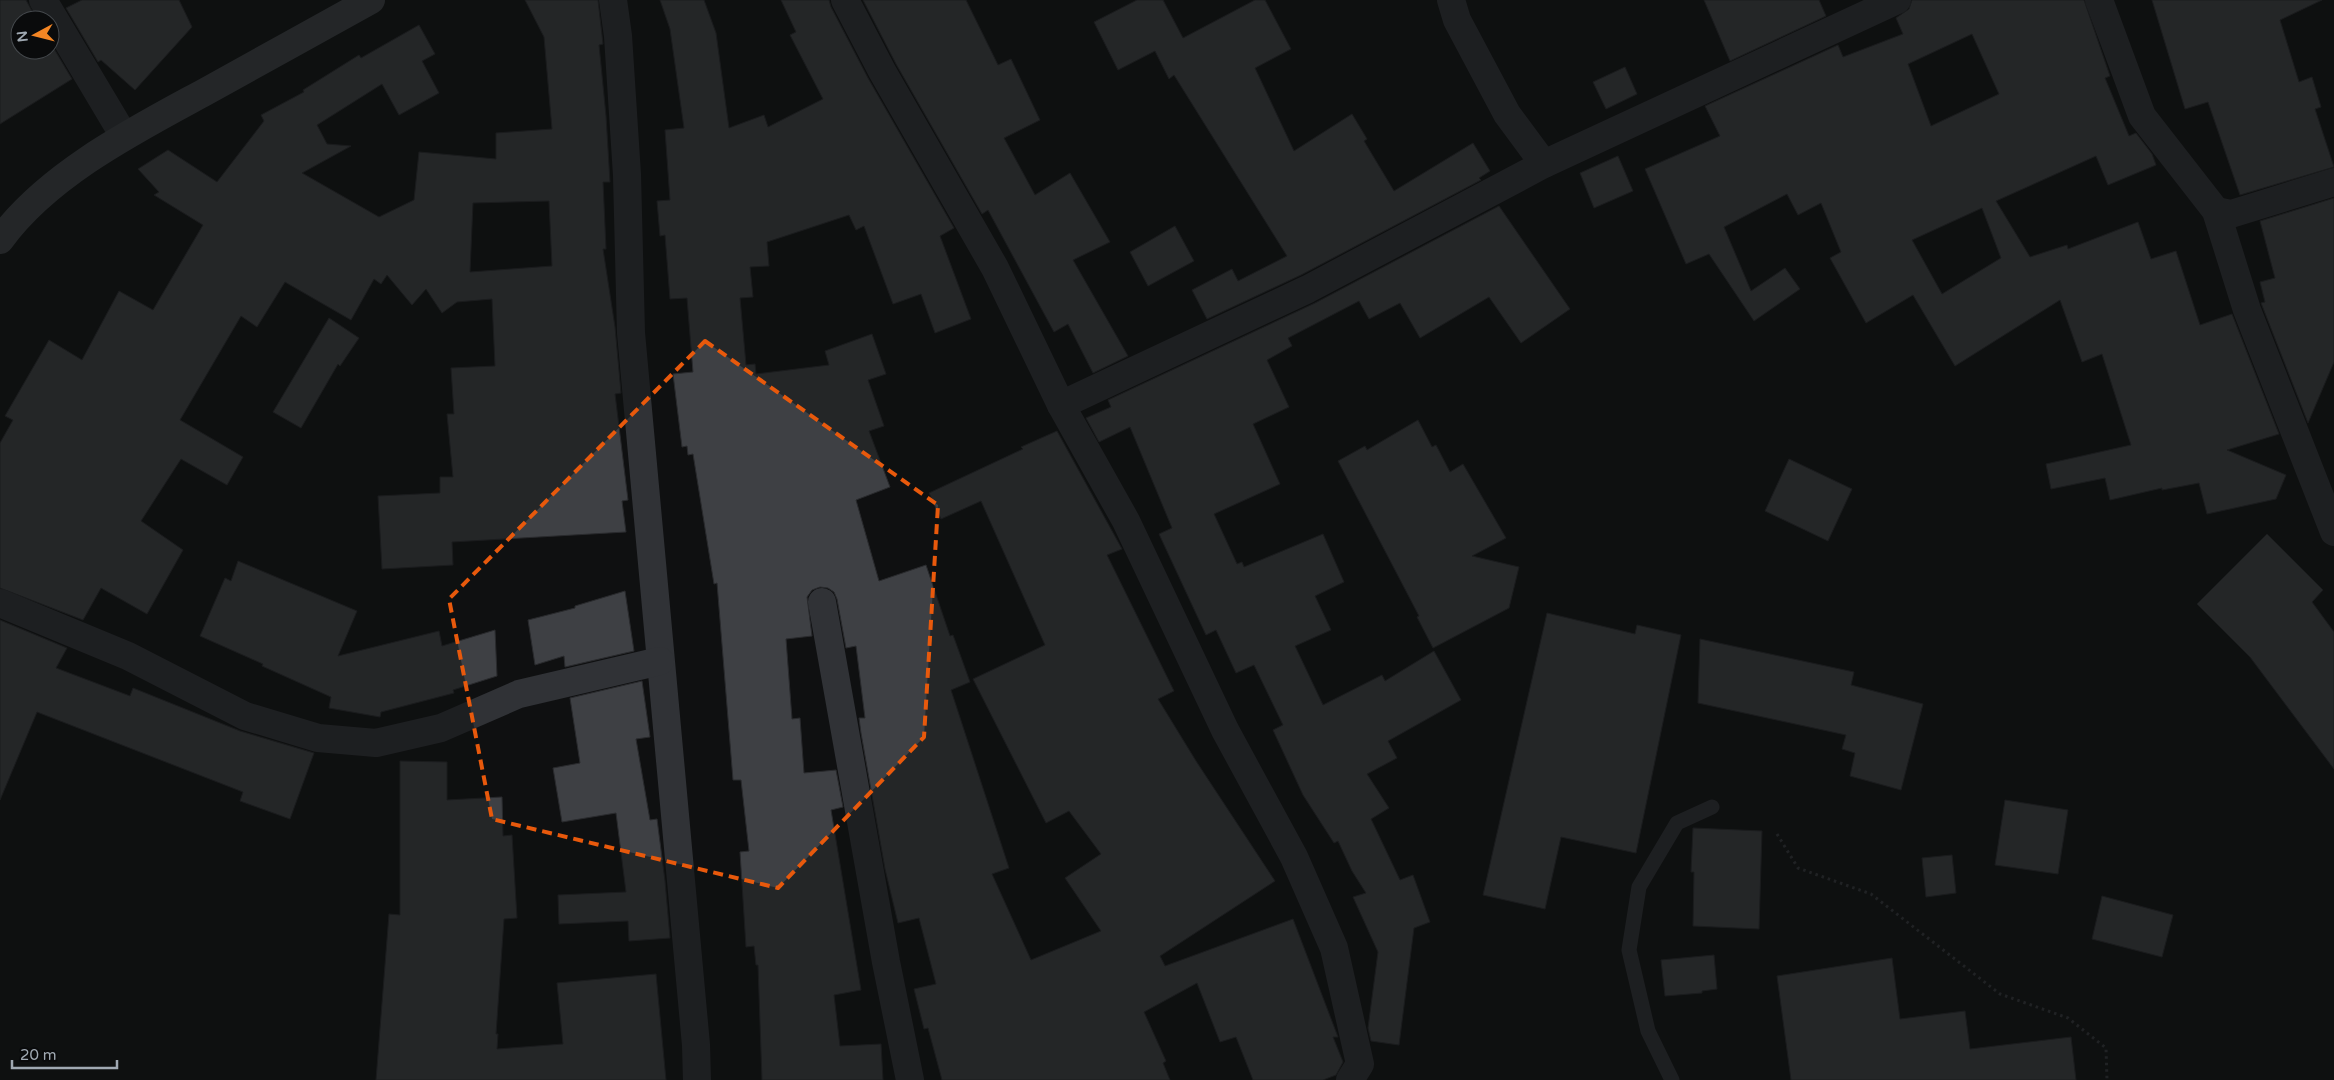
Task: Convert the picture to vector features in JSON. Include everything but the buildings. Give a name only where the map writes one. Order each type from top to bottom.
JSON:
[{"type":"main road","points":[[0,240],[15,219],[47,191],[124,136],[371,0]]},
{"type":"street","points":[[43,0],[124,136]]},
{"type":"street","points":[[613,0],[618,36],[627,175],[631,333],[696,1045],[697,1080]]},
{"type":"street","points":[[845,0],[882,71],[995,268],[1061,405],[1126,521],[1225,730],[1294,857],[1334,948],[1360,1064],[1350,1080]]},
{"type":"street","points":[[1451,0],[1457,20],[1507,114],[1544,164]]},
{"type":"street","points":[[1061,405],[1308,290],[1544,164],[1897,0]]},
{"type":"street","points":[[2099,0],[2142,116],[2216,211],[2247,310],[2334,532]]},
{"type":"street","points":[[2216,211],[2231,214],[2334,182]]},
{"type":"street","points":[[822,602],[886,962],[910,1080]]},
{"type":"street","points":[[0,603],[128,656],[245,716],[318,738],[376,743],[441,728],[519,694],[660,661]]},
{"type":"lane","points":[[1672,1080],[1648,1031],[1629,950],[1639,887],[1677,823],[1712,807]]},
{"type":"path","points":[[1777,834],[1798,868],[1871,894],[2000,994],[2068,1018],[2106,1048],[2107,1080]]},
{"type":"highlighted area","points":[[705,341],[938,505],[924,737],[778,888],[492,819],[449,599]]}]
